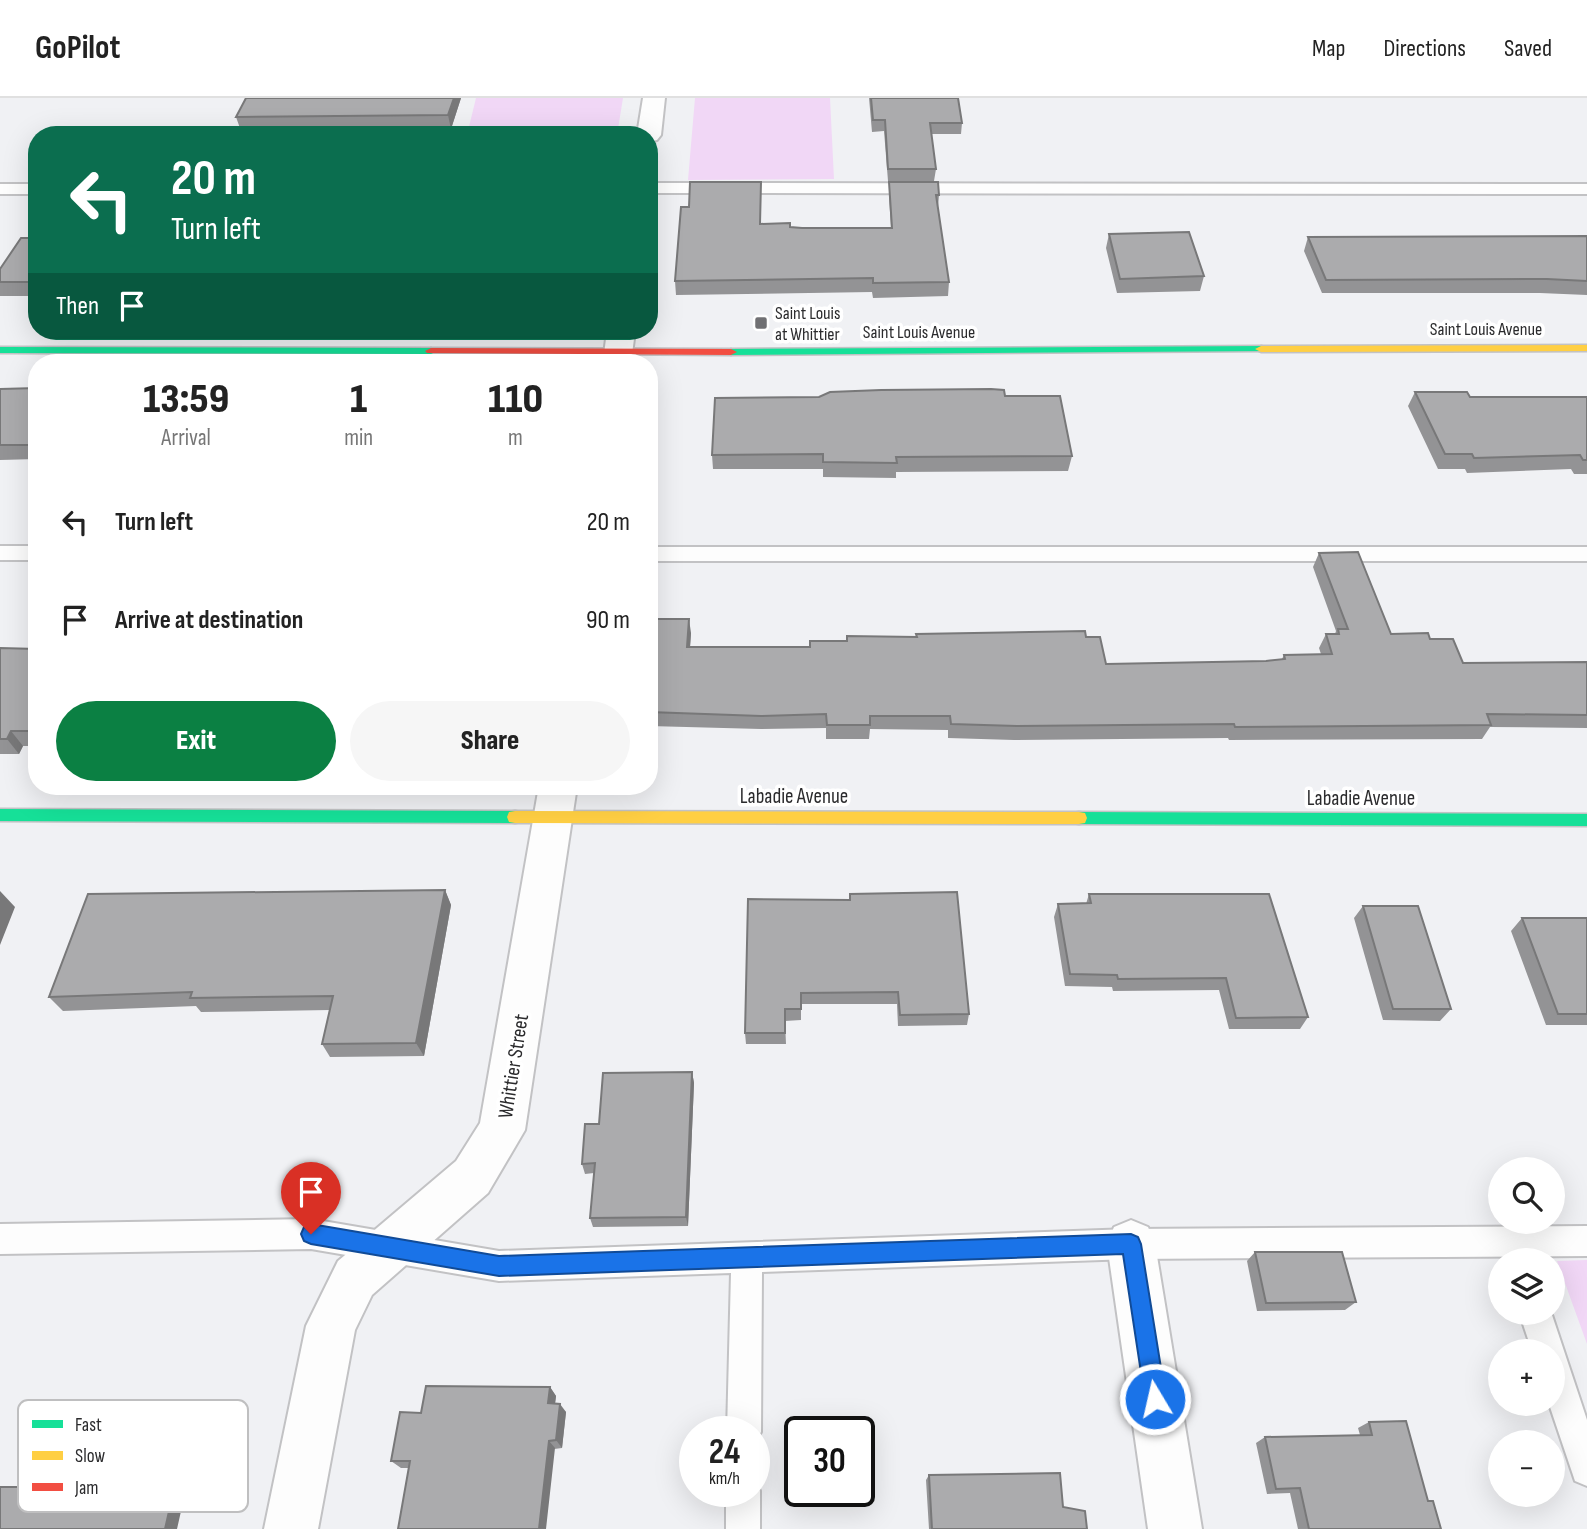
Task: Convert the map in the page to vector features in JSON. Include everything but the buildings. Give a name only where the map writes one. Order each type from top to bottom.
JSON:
[{"type":"street","points":[[650,126],[654,98]]},
{"type":"street","name":"Saint Louis Avenue","points":[[0,350],[1587,348]]},
{"type":"street","name":"Labadie Avenue","points":[[0,815],[555,801],[1587,820]]},
{"type":"street","name":"Whittier Street","points":[[291,1529],[331,1326],[355,1278],[472,1177],[502,1130],[555,801]]},
{"type":"street","points":[[1131,1244],[1175,1529]]},
{"type":"lane","points":[[658,188],[1587,189]]},
{"type":"lane","points":[[0,189],[28,189]]},
{"type":"lane","points":[[0,553],[28,553]]},
{"type":"lane","points":[[658,554],[1587,554]]},
{"type":"lane","points":[[0,1239],[311,1234],[499,1266],[1131,1244],[1488,1251]]},
{"type":"lane","points":[[1537,1248],[1587,1241]]},
{"type":"lane","points":[[744,1416],[747,1257]]},
{"type":"lane","points":[[1565,1403],[1587,1469]]},
{"type":"lane","points":[[743,1507],[743,1529]]},
{"type":"shaded area","points":[[476,98],[623,98],[618,126],[469,126]]},
{"type":"shaded area","points":[[695,98],[830,98],[834,179],[688,180]]},
{"type":"shaded area","points":[[1587,1260],[1587,1344],[1565,1283],[1565,1261]]},
{"type":"traffic: fast","points":[[731,352],[1261,349]]},
{"type":"traffic: fast","points":[[0,350],[431,351]]},
{"type":"traffic: fast","points":[[0,815],[515,817]]},
{"type":"traffic: fast","points":[[1079,818],[1587,820]]},
{"type":"traffic: slow","points":[[1261,349],[1587,348]]},
{"type":"traffic: slow","points":[[515,817],[1079,818]]},
{"type":"traffic: jam","points":[[431,351],[731,352]]},
{"type":"place","name":"Saint Louis at Whittier","points":[[761,323]]},
{"type":"route","points":[[311,1234],[499,1266],[1131,1244],[1155,1399]]}]
